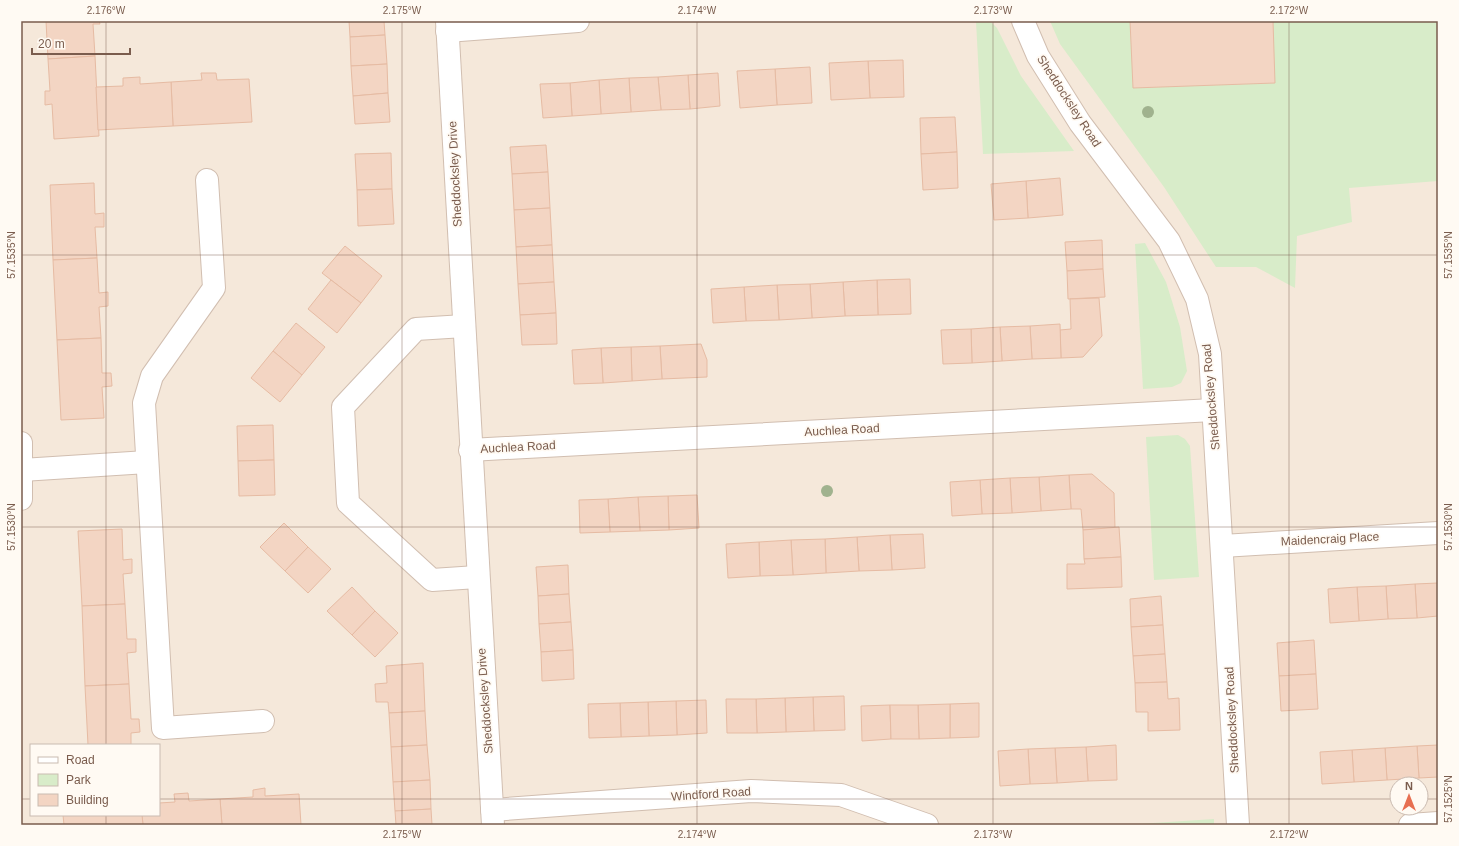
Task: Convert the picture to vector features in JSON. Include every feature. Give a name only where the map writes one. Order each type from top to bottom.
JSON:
[{"type":"street","points":[[447,26],[578,21]]},
{"type":"street","name":"Sheddocksley Road","points":[[1023,21],[1038,56],[1080,123],[1169,241],[1197,300],[1210,354],[1238,825]]},
{"type":"street","name":"Sheddocksley Drive","points":[[447,26],[477,577],[492,818]]},
{"type":"street","points":[[207,180],[214,288],[152,376],[144,403],[163,728],[263,721]]},
{"type":"street","points":[[464,326],[416,329],[343,407],[348,503],[432,580],[477,577]]},
{"type":"street","name":"Auchlea Road","points":[[470,450],[1213,410]]},
{"type":"street","points":[[21,443],[21,499]]},
{"type":"street","points":[[22,470],[147,462]]},
{"type":"street","name":"Maidencraig Place","points":[[1222,546],[1438,533]]},
{"type":"street","name":"Windford Road","points":[[492,818],[751,791],[841,796],[927,825]]},
{"type":"street","points":[[1410,825],[1438,823]]},
{"type":"shaded area","points":[[21,21],[1438,21],[1438,825],[21,825]]},
{"type":"green space","points":[[976,21],[990,21],[997,28],[1021,76],[1074,151],[983,154]]},
{"type":"green space","points":[[1050,21],[1438,21],[1438,181],[1349,188],[1352,222],[1297,236],[1295,288],[1256,267],[1216,267],[1164,187],[1060,44]]},
{"type":"green space","points":[[1145,243],[1166,282],[1180,327],[1187,371],[1181,383],[1172,387],[1143,389],[1135,244]]},
{"type":"green space","points":[[1178,435],[1185,439],[1190,446],[1199,577],[1154,580],[1146,437]]},
{"type":"green space","points":[[1214,819],[1214,825],[1123,825]]},
{"type":"building","points":[[46,21],[99,21],[100,24],[93,24],[95,56],[48,59]]},
{"type":"building","points":[[349,21],[384,21],[385,35],[350,37]]},
{"type":"building","points":[[1130,21],[1273,21],[1275,83],[1133,88]]},
{"type":"building","points":[[385,35],[387,64],[351,66],[350,37]]},
{"type":"building","points":[[95,56],[99,136],[54,139],[52,104],[45,105],[45,91],[50,91],[48,59]]},
{"type":"building","points":[[903,60],[904,97],[870,98],[868,61]]},
{"type":"building","points":[[868,61],[870,98],[831,100],[829,63]]},
{"type":"building","points":[[387,64],[388,93],[353,96],[351,66]]},
{"type":"building","points":[[810,67],[812,103],[777,105],[775,69]]},
{"type":"building","points":[[775,69],[777,105],[740,108],[737,71]]},
{"type":"building","points":[[201,73],[216,73],[217,80],[249,79],[252,122],[173,126],[171,82],[202,80]]},
{"type":"building","points":[[718,73],[720,106],[690,109],[688,75]]},
{"type":"building","points":[[688,75],[690,109],[661,110],[658,77]]},
{"type":"building","points":[[140,77],[140,84],[171,82],[173,126],[98,130],[96,87],[123,86],[123,78]]},
{"type":"building","points":[[658,77],[661,110],[631,112],[629,78]]},
{"type":"building","points":[[629,78],[631,112],[601,114],[599,80]]},
{"type":"building","points":[[599,80],[601,114],[572,116],[570,83]]},
{"type":"building","points":[[570,83],[572,116],[543,118],[540,84]]},
{"type":"building","points":[[388,93],[390,122],[355,124],[353,96]]},
{"type":"building","points":[[955,117],[957,152],[921,154],[920,118]]},
{"type":"building","points":[[546,145],[548,172],[512,174],[510,147]]},
{"type":"building","points":[[957,152],[958,188],[923,190],[921,154]]},
{"type":"building","points":[[391,153],[392,189],[357,190],[355,154]]},
{"type":"building","points":[[548,172],[550,208],[514,210],[512,174]]},
{"type":"building","points":[[1060,178],[1063,215],[1028,218],[1026,181]]},
{"type":"building","points":[[1026,181],[1028,218],[994,220],[991,184]]},
{"type":"building","points":[[94,183],[95,214],[104,213],[104,227],[95,227],[97,258],[53,260],[50,185]]},
{"type":"building","points":[[392,189],[394,224],[358,226],[357,190]]},
{"type":"building","points":[[550,208],[552,245],[516,247],[514,210]]},
{"type":"building","points":[[1102,240],[1103,269],[1067,271],[1065,242]]},
{"type":"building","points":[[552,245],[554,282],[518,284],[516,247]]},
{"type":"building","points":[[345,246],[382,276],[361,303],[322,273]]},
{"type":"building","points":[[97,258],[99,293],[108,292],[108,306],[99,307],[101,338],[57,340],[53,260]]},
{"type":"building","points":[[1103,269],[1105,297],[1068,299],[1067,271]]},
{"type":"building","points":[[910,279],[911,314],[878,315],[877,280]]},
{"type":"building","points":[[331,280],[361,303],[337,333],[308,309]]},
{"type":"building","points":[[877,280],[878,315],[845,316],[843,282]]},
{"type":"building","points":[[554,282],[556,313],[520,315],[518,284]]},
{"type":"building","points":[[843,282],[845,316],[812,318],[810,284]]},
{"type":"building","points":[[810,284],[812,318],[779,320],[777,285]]},
{"type":"building","points":[[777,285],[779,320],[746,321],[744,287]]},
{"type":"building","points":[[744,287],[746,321],[713,323],[711,289]]},
{"type":"building","points":[[1099,298],[1102,336],[1083,357],[1061,358],[1060,330],[1071,329],[1070,299]]},
{"type":"building","points":[[556,313],[557,344],[522,345],[520,315]]},
{"type":"building","points":[[296,323],[325,347],[302,375],[273,351]]},
{"type":"building","points":[[1060,324],[1061,358],[1032,359],[1030,326]]},
{"type":"building","points":[[1030,326],[1032,359],[1002,361],[1000,327]]},
{"type":"building","points":[[1000,327],[1002,361],[972,363],[971,329]]},
{"type":"building","points":[[971,329],[972,363],[943,364],[941,330]]},
{"type":"building","points":[[101,338],[102,373],[111,373],[112,386],[102,387],[104,418],[61,420],[57,340]]},
{"type":"building","points":[[701,344],[707,360],[707,377],[662,379],[660,346]]},
{"type":"building","points":[[660,346],[662,379],[632,381],[631,347]]},
{"type":"building","points":[[631,347],[632,381],[603,383],[601,348]]},
{"type":"building","points":[[601,348],[603,383],[574,384],[572,350]]},
{"type":"building","points":[[273,351],[302,375],[280,402],[251,378]]},
{"type":"building","points":[[273,425],[274,460],[238,461],[237,426]]},
{"type":"building","points":[[274,460],[275,495],[239,496],[238,461]]},
{"type":"building","points":[[1092,474],[1114,493],[1115,528],[1083,530],[1081,509],[1071,509],[1069,475]]},
{"type":"building","points":[[1069,475],[1071,509],[1041,511],[1039,477]]},
{"type":"building","points":[[1039,477],[1041,511],[1012,513],[1010,478]]},
{"type":"building","points":[[1010,478],[1012,513],[982,514],[980,480]]},
{"type":"building","points":[[980,480],[982,514],[952,516],[950,482]]},
{"type":"building","points":[[697,495],[699,528],[669,530],[668,496]]},
{"type":"building","points":[[668,496],[669,530],[640,531],[638,497]]},
{"type":"building","points":[[638,497],[640,531],[610,532],[608,499]]},
{"type":"building","points":[[608,499],[610,532],[580,533],[579,500]]},
{"type":"building","points":[[284,523],[308,547],[285,571],[260,547]]},
{"type":"building","points":[[1119,527],[1121,557],[1084,559],[1083,530]]},
{"type":"building","points":[[122,529],[123,560],[132,559],[132,573],[123,574],[125,604],[82,606],[78,531]]},
{"type":"building","points":[[923,534],[925,568],[892,570],[890,535]]},
{"type":"building","points":[[890,535],[892,570],[859,571],[857,537]]},
{"type":"building","points":[[857,537],[859,571],[826,573],[825,539]]},
{"type":"building","points":[[825,539],[826,573],[793,575],[791,540]]},
{"type":"building","points":[[791,540],[793,575],[760,576],[759,542]]},
{"type":"building","points":[[759,542],[760,576],[728,578],[726,544]]},
{"type":"building","points":[[308,547],[331,569],[308,593],[285,571]]},
{"type":"building","points":[[1121,557],[1122,587],[1067,589],[1067,564],[1085,564],[1084,559]]},
{"type":"building","points":[[568,565],[569,594],[538,596],[536,567]]},
{"type":"building","points":[[1438,583],[1438,616],[1417,618],[1415,584]]},
{"type":"building","points":[[1415,584],[1417,618],[1388,619],[1386,586]]},
{"type":"building","points":[[1386,586],[1388,619],[1359,621],[1357,587]]},
{"type":"building","points":[[352,587],[375,611],[352,635],[327,611]]},
{"type":"building","points":[[1357,587],[1359,621],[1330,623],[1328,589]]},
{"type":"building","points":[[569,594],[571,622],[539,624],[538,596]]},
{"type":"building","points":[[1161,596],[1163,625],[1131,627],[1130,599]]},
{"type":"building","points":[[125,604],[127,639],[136,639],[136,652],[127,653],[129,684],[85,686],[82,606]]},
{"type":"building","points":[[375,611],[398,633],[375,657],[352,635]]},
{"type":"building","points":[[571,622],[573,650],[541,652],[539,624]]},
{"type":"building","points":[[1163,625],[1165,654],[1133,656],[1131,627]]},
{"type":"building","points":[[1314,640],[1316,674],[1279,676],[1277,643]]},
{"type":"building","points":[[573,650],[574,679],[542,681],[541,652]]},
{"type":"building","points":[[1165,654],[1167,682],[1135,683],[1133,656]]},
{"type":"building","points":[[423,663],[425,711],[389,713],[388,702],[376,702],[375,684],[387,683],[386,666]]},
{"type":"building","points":[[1316,674],[1318,709],[1281,711],[1279,676]]},
{"type":"building","points":[[1167,682],[1168,699],[1179,698],[1180,730],[1148,731],[1148,712],[1136,712],[1135,683]]},
{"type":"building","points":[[129,684],[131,719],[139,719],[140,732],[131,733],[131,744],[88,744],[85,686]]},
{"type":"building","points":[[844,696],[845,730],[814,731],[813,697]]},
{"type":"building","points":[[813,697],[814,731],[786,732],[785,698]]},
{"type":"building","points":[[785,698],[786,732],[757,733],[756,699]]},
{"type":"building","points":[[726,699],[756,699],[757,733],[727,733]]},
{"type":"building","points":[[706,700],[707,733],[677,735],[676,701]]},
{"type":"building","points":[[676,701],[677,735],[649,736],[648,702]]},
{"type":"building","points":[[648,702],[649,736],[621,737],[620,703]]},
{"type":"building","points":[[620,703],[621,737],[589,738],[588,704]]},
{"type":"building","points":[[979,703],[979,737],[950,738],[950,704]]},
{"type":"building","points":[[950,704],[950,738],[919,739],[918,705]]},
{"type":"building","points":[[890,705],[891,739],[862,741],[861,706]]},
{"type":"building","points":[[890,705],[918,705],[919,739],[891,739]]},
{"type":"building","points":[[425,711],[427,745],[391,747],[389,713]]},
{"type":"building","points":[[427,745],[430,780],[393,782],[391,747]]},
{"type":"building","points":[[1116,745],[1117,780],[1088,781],[1086,747]]},
{"type":"building","points":[[1438,745],[1438,777],[1419,776],[1417,746]]},
{"type":"building","points":[[1417,746],[1419,776],[1389,776],[1389,780],[1387,780],[1385,748]]},
{"type":"building","points":[[1086,747],[1088,781],[1057,783],[1055,748]]},
{"type":"building","points":[[1055,748],[1057,783],[1030,784],[1028,749]]},
{"type":"building","points":[[1385,748],[1387,780],[1354,782],[1352,750]]},
{"type":"building","points":[[1028,749],[1030,784],[1000,786],[998,751]]},
{"type":"building","points":[[1352,750],[1354,782],[1322,784],[1320,752]]},
{"type":"building","points":[[430,780],[431,809],[395,811],[393,782]]},
{"type":"building","points":[[265,788],[265,796],[299,794],[301,825],[222,825],[220,799],[253,797],[253,790]]},
{"type":"building","points":[[188,793],[189,801],[220,799],[222,825],[143,825],[142,816],[160,816],[160,803],[175,802],[174,794]]},
{"type":"building","points":[[431,809],[432,825],[396,825],[395,811]]},
{"type":"building","points":[[63,816],[142,816],[143,825],[64,825]]}]
